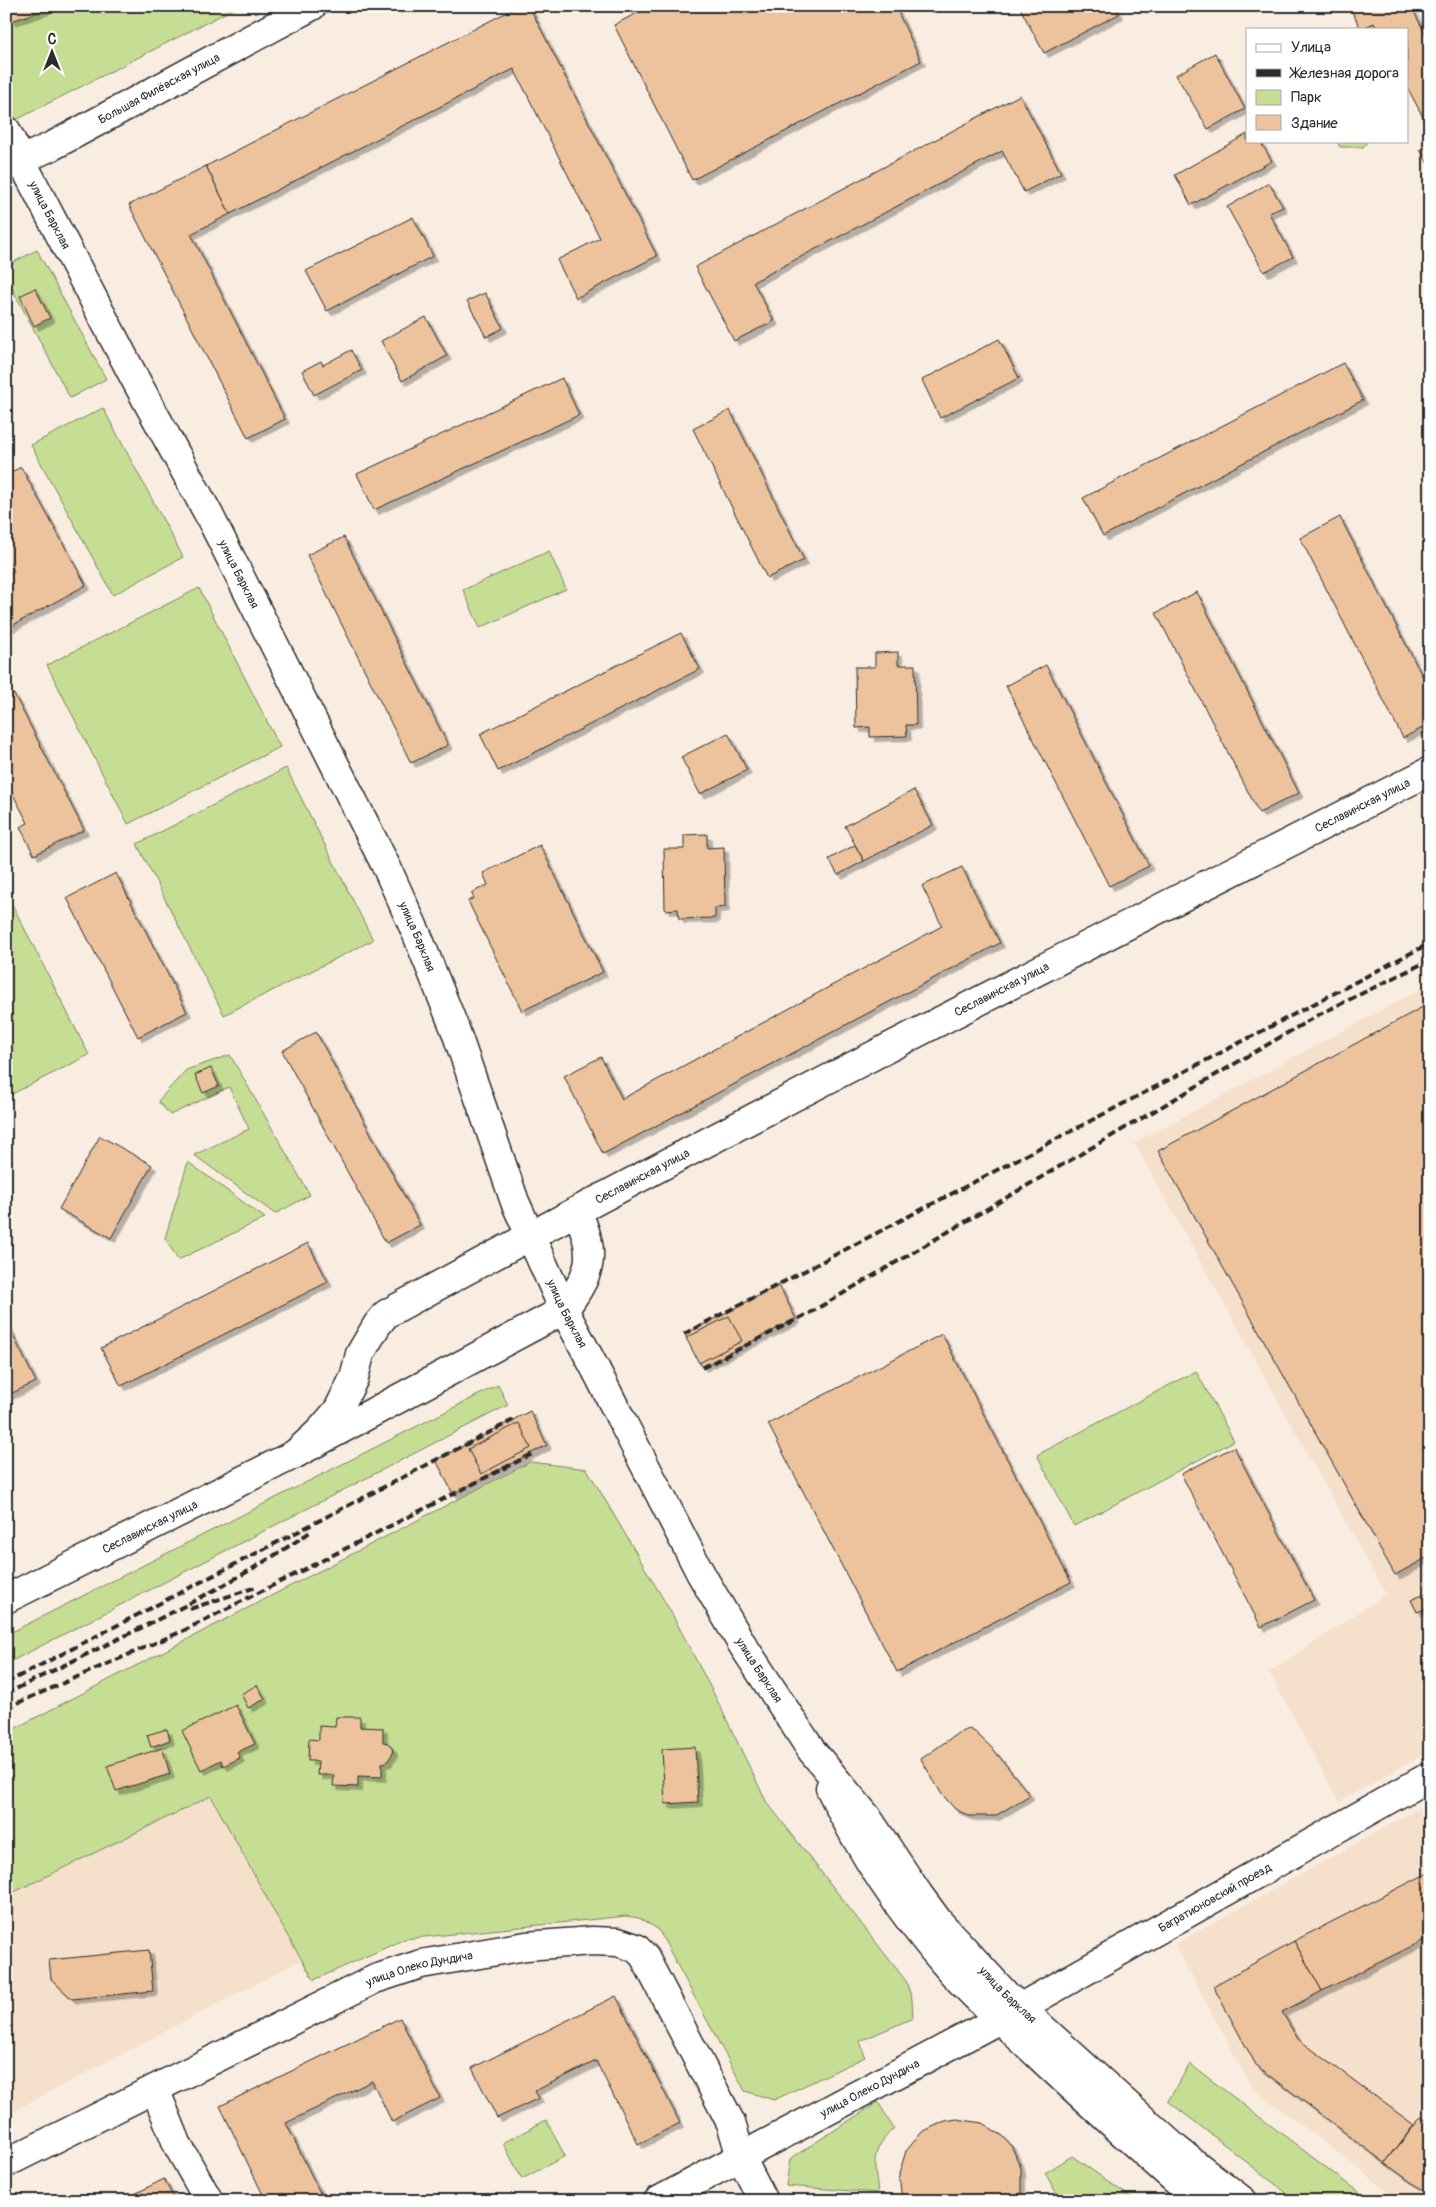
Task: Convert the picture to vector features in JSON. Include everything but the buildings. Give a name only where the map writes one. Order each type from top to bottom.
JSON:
[{"type":"street","name":"Большая Филёвская улица","points":[[13,163],[54,145],[312,6]]},
{"type":"street","name":"улица Барклая","points":[[6,130],[13,163],[134,377],[209,515],[387,868],[418,936],[455,1029],[515,1202],[564,1310],[706,1582],[742,1644],[812,1751],[849,1828],[900,1908],[952,1971],[1010,2013],[1176,2149],[1243,2201]]},
{"type":"street","name":"Сеславинская улица","points":[[295,1454],[320,1431],[338,1410],[354,1378],[360,1354],[377,1325],[386,1314],[577,1211],[1032,974],[1430,771]]},
{"type":"street","name":"Сеславинская улица","points":[[6,1599],[295,1454],[564,1310],[579,1289],[588,1267],[590,1245],[577,1211]]},
{"type":"street","name":"Багратионовский проезд","points":[[1010,2013],[1430,1776]]},
{"type":"street","name":"улица Олеко Дундича","points":[[6,2163],[376,1978],[412,1966],[526,1946],[592,1941],[618,1942],[636,1948],[644,1956],[730,2124],[741,2157],[763,2201]]},
{"type":"street","name":"улица Барклая","points":[[1010,2013],[1199,2201]]},
{"type":"street","name":"улица Олеко Дундича","points":[[741,2157],[1010,2013]]},
{"type":"street","points":[[155,2089],[178,2146],[208,2201]]},
{"type":"street","points":[[658,2201],[741,2157]]},
{"type":"shaded area","points":[[1430,984],[1430,1751],[1339,1802],[1269,1672],[1386,1594],[1134,1143]]},
{"type":"shaded area","points":[[212,1796],[301,1960],[6,2115],[6,1896]]},
{"type":"shaded area","points":[[1430,1802],[1430,2201],[1401,2201],[1252,2088],[1175,1944]]},
{"type":"green space","points":[[6,6],[239,6],[6,125]]},
{"type":"green space","points":[[1338,142],[1367,142],[1363,147],[1340,147]]},
{"type":"green space","points":[[37,250],[106,379],[70,398],[6,277],[6,266]]},
{"type":"green space","points":[[103,408],[183,557],[113,595],[31,445]]},
{"type":"green space","points":[[549,551],[566,589],[480,628],[463,590]]},
{"type":"green space","points":[[199,588],[280,747],[128,824],[47,665]]},
{"type":"green space","points":[[286,768],[373,940],[224,1015],[137,844]]},
{"type":"green space","points":[[13,906],[89,1055],[6,1097],[6,1081],[13,1077],[6,1063],[6,910]]},
{"type":"green space","points":[[230,1055],[310,1195],[275,1214],[194,1155],[249,1129],[229,1087],[170,1115],[158,1101],[186,1070]]},
{"type":"green space","points":[[188,1162],[265,1218],[178,1260],[165,1238]]},
{"type":"green space","points":[[1196,1371],[1234,1441],[1074,1526],[1037,1455]]},
{"type":"green space","points":[[498,1385],[508,1405],[6,1664],[6,1635]]},
{"type":"green space","points":[[530,1462],[587,1469],[672,1614],[717,1700],[766,1801],[906,1981],[912,1999],[913,2018],[860,2041],[865,2057],[774,2100],[745,2091],[658,1929],[639,1918],[626,1916],[405,1939],[314,1980],[287,1935],[211,1796],[6,1896],[6,1733]]},
{"type":"green space","points":[[1190,2064],[1370,2201],[1321,2201],[1293,2198],[1168,2101]]},
{"type":"green space","points":[[878,2102],[894,2128],[877,2150],[875,2172],[878,2193],[786,2186],[790,2159]]},
{"type":"green space","points":[[546,2120],[565,2156],[522,2179],[503,2143]]},
{"type":"green space","points":[[1072,2156],[1136,2201],[1061,2201],[1045,2173]]},
{"type":"railway","points":[[684,1334],[1430,943]]},
{"type":"railway","points":[[702,1368],[813,1311],[1318,1015],[1430,960]]},
{"type":"railway","points":[[6,1683],[517,1418]]},
{"type":"railway","points":[[6,1708],[185,1630],[534,1453]]},
{"type":"railway","points":[[6,1694],[199,1598],[310,1532]]},
{"type":"railway","points":[[190,1609],[256,1587]]}]
